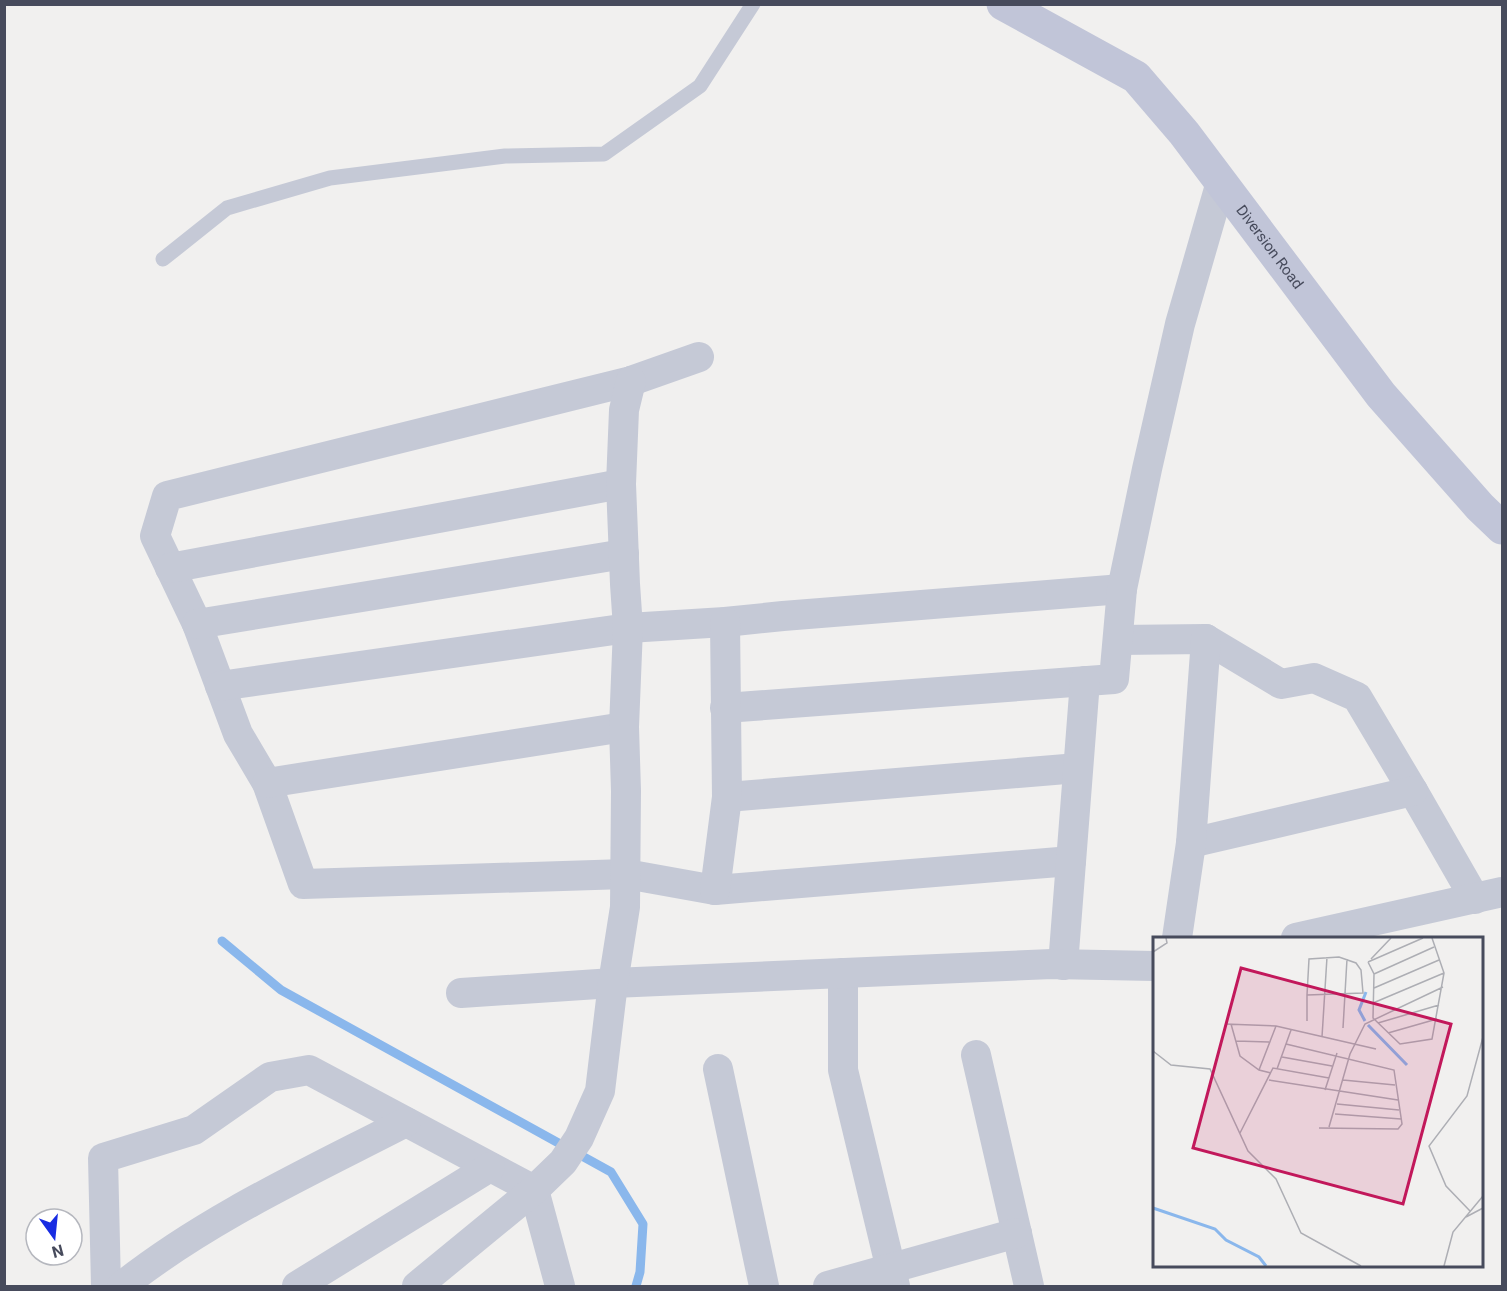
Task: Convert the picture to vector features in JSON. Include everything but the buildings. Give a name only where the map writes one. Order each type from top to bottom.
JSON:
[{"type":"street","name":"Diversion Road","points":[[1004,4],[1136,77],[1184,133],[1381,395],[1480,507],[1503,528]]},
{"type":"street","points":[[725,708],[1114,679],[1122,589],[1147,469],[1180,324],[1221,182]]},
{"type":"street","points":[[699,357],[631,381],[167,496],[155,536],[197,624],[238,734],[267,783],[303,884],[626,874],[715,890],[1071,861]]},
{"type":"street","points":[[417,1287],[534,1190],[571,1150],[600,1091],[625,907],[624,727],[628,628],[621,484],[624,411],[631,381]]},
{"type":"street","points":[[170,568],[621,484]]},
{"type":"street","points":[[197,624],[624,554]]},
{"type":"street","points":[[220,686],[628,628],[1122,589]]},
{"type":"street","points":[[715,890],[727,797],[725,622]]},
{"type":"street","points":[[1118,640],[1206,639],[1281,684],[1314,678],[1356,697],[1413,791],[1489,895],[1305,937]]},
{"type":"street","points":[[1177,937],[1191,843],[1206,639]]},
{"type":"street","points":[[1063,965],[1085,681]]},
{"type":"street","points":[[267,783],[624,727]]},
{"type":"street","points":[[727,797],[1078,768]]},
{"type":"street","points":[[1191,843],[1413,791]]},
{"type":"street","points":[[461,993],[613,983],[1052,964],[1153,966]]},
{"type":"street","points":[[843,973],[843,1070],[893,1277]]},
{"type":"street","points":[[975,1054],[1029,1287]]},
{"type":"street","points":[[106,1287],[103,1158],[194,1130],[270,1077],[309,1070],[534,1190],[560,1287]]},
{"type":"street","points":[[718,1070],[764,1287]]},
{"type":"street","points":[[122,1287],[151,1264],[234,1210],[406,1122]]},
{"type":"street","points":[[297,1287],[490,1167]]},
{"type":"street","points":[[828,1287],[893,1277],[1017,1233]]},
{"type":"lane","points":[[163,259],[227,208],[330,178],[505,156],[604,154],[700,86],[753,4]]},
{"type":"waterway","points":[[222,941],[281,990],[611,1172],[643,1224],[640,1272],[636,1286]]}]
